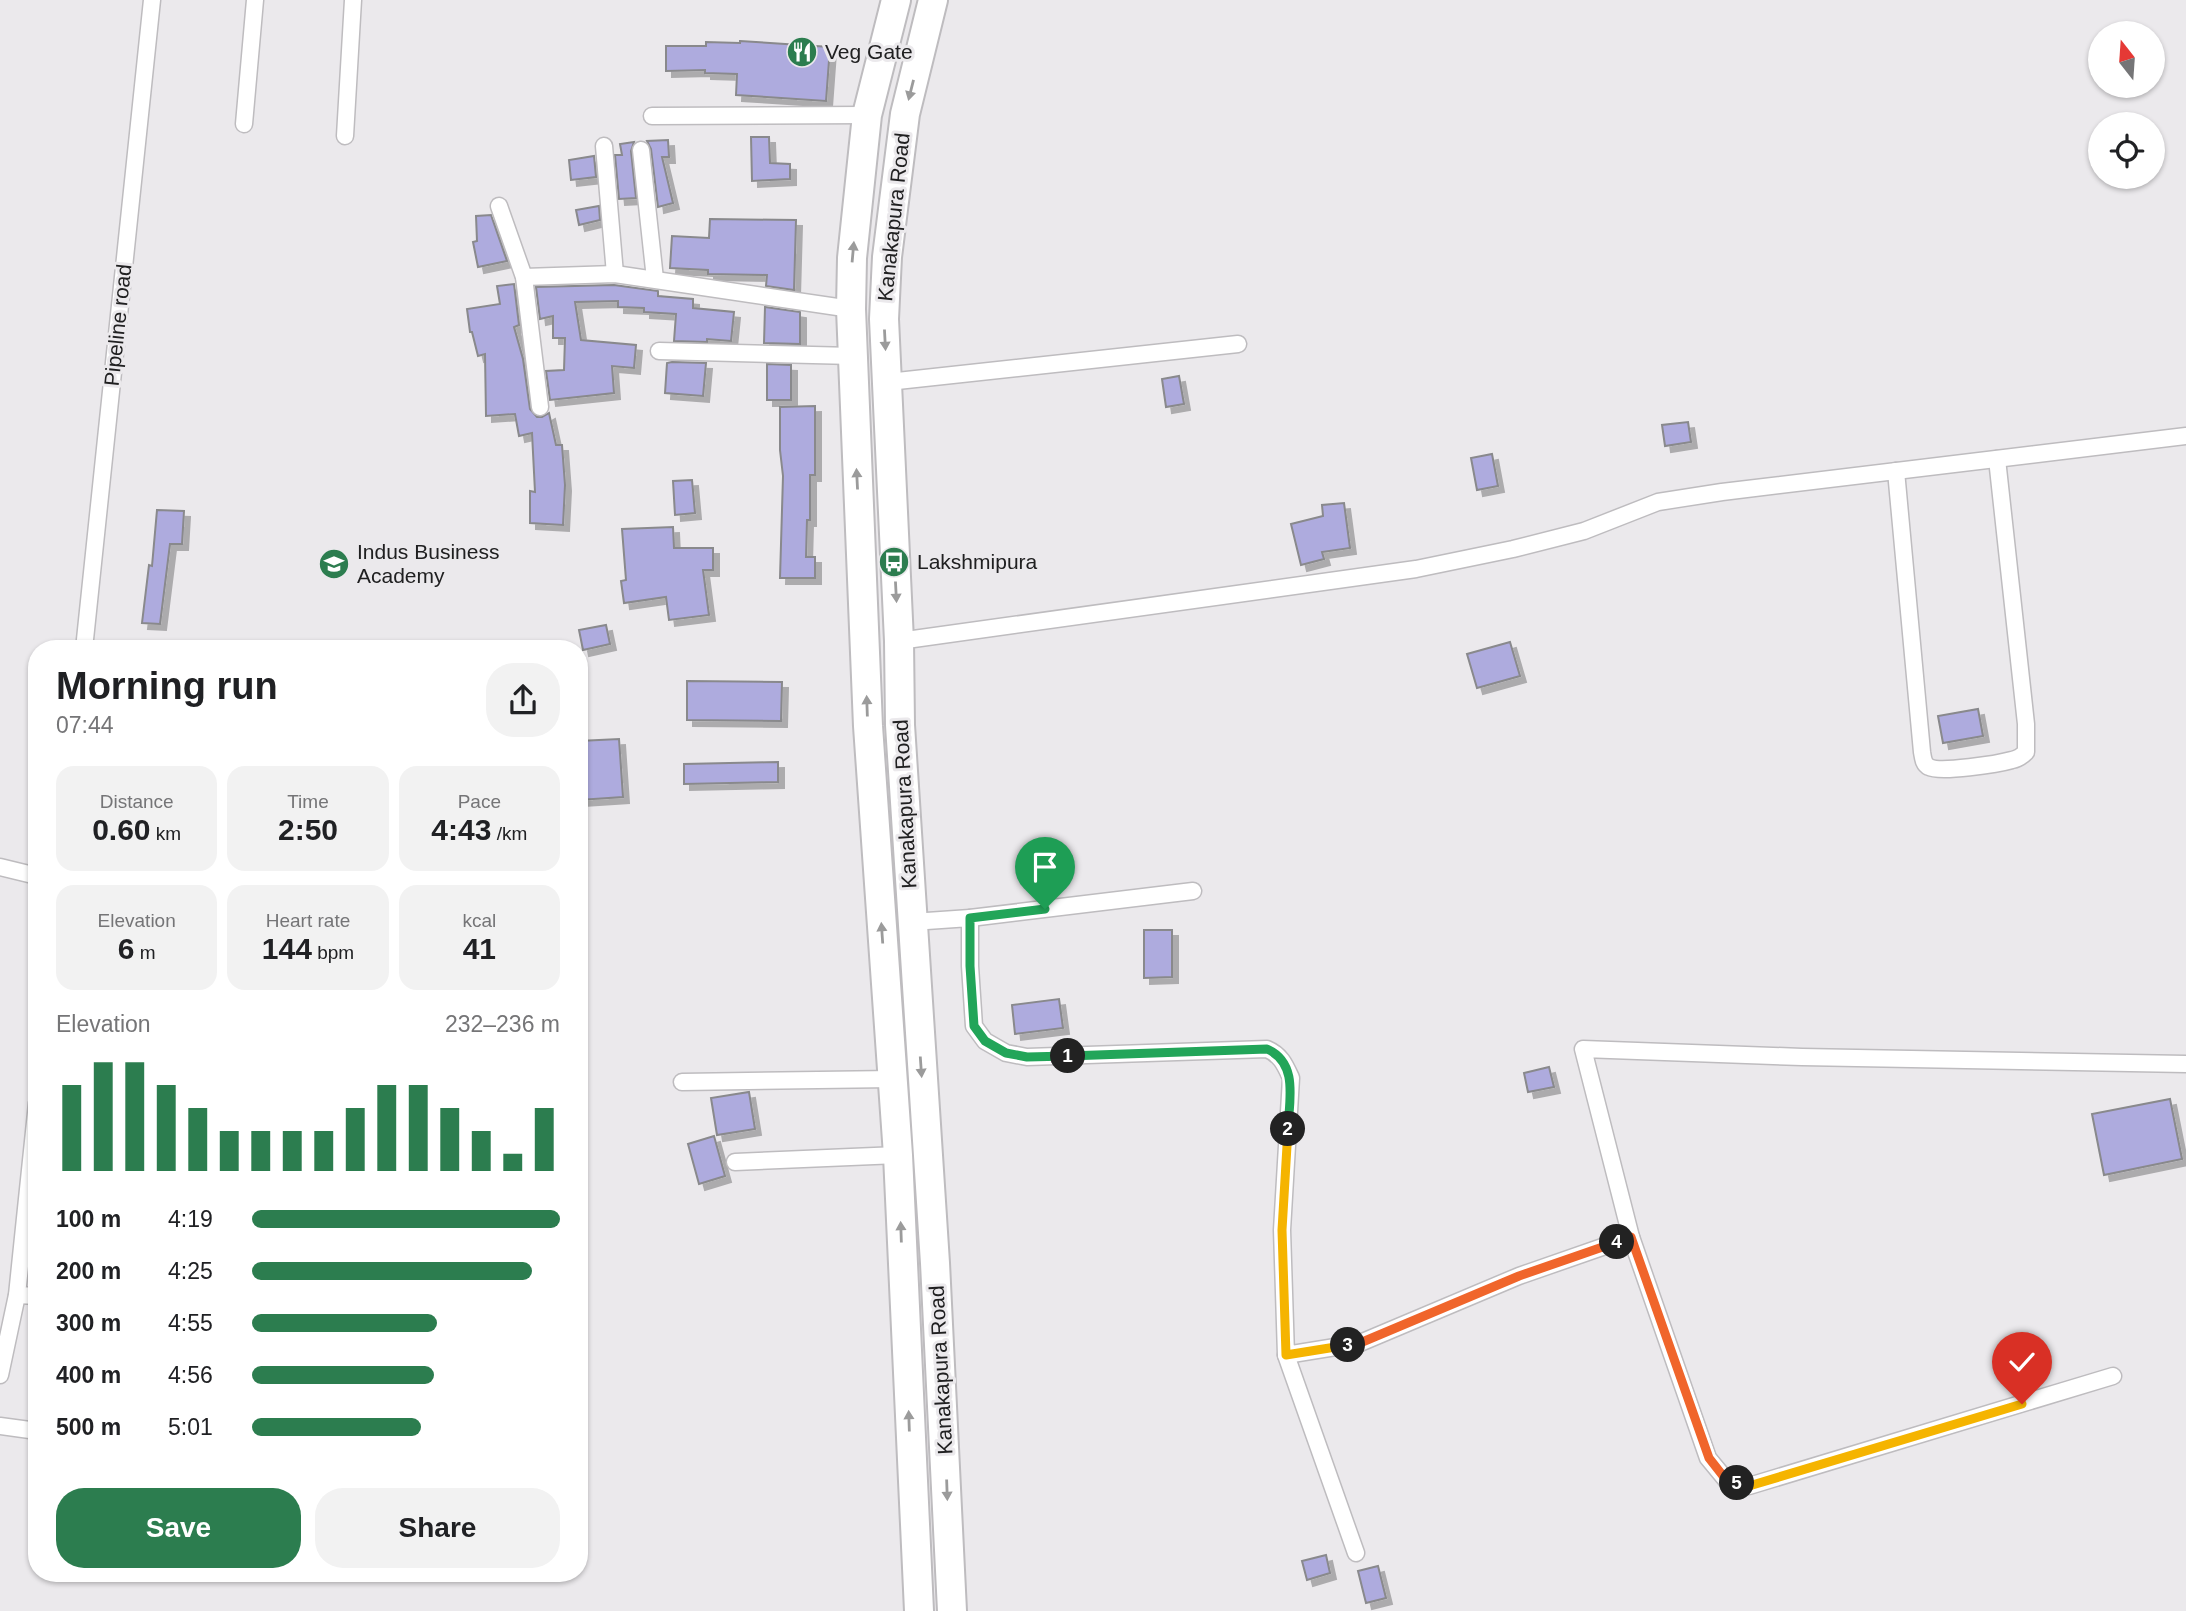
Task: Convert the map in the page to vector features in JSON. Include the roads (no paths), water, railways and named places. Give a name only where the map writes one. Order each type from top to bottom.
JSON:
[{"type":"highway","name":"Kanakapura Road","points":[[896,0],[867,116],[852,258],[851,309],[868,726],[898,1155],[919,1611]]},
{"type":"highway","name":"Kanakapura Road","points":[[933,0],[905,114],[887,257],[884,319],[899,641],[900,725],[935,1264],[952,1611]]},
{"type":"highway","points":[[887,1001],[917,999]]},
{"type":"street","name":"Pipeline road","points":[[85,640],[152,0]]},
{"type":"street","points":[[244,124],[255,0]]},
{"type":"street","points":[[345,136],[353,0]]},
{"type":"street","points":[[652,116],[867,116]]},
{"type":"street","points":[[604,146],[615,274]]},
{"type":"street","points":[[641,150],[655,279]]},
{"type":"street","points":[[499,206],[524,277],[540,407]]},
{"type":"street","points":[[524,277],[615,274],[851,309]]},
{"type":"street","points":[[888,382],[1238,344]]},
{"type":"street","points":[[659,351],[853,356]]},
{"type":"street","points":[[899,641],[1416,569],[1584,531],[1658,502],[2186,436]]},
{"type":"street","points":[[1896,471],[1924,762],[1930,768],[1944,769],[1988,765],[2016,760],[2026,752],[2026,724],[1997,459]]},
{"type":"street","points":[[0,867],[28,874]]},
{"type":"street","points":[[912,922],[970,918],[1193,891]]},
{"type":"street","points":[[970,918],[974,1026],[985,1041],[1006,1053],[1027,1057],[1267,1049],[1285,1063],[1291,1079],[1282,1230],[1286,1355],[1356,1553]]},
{"type":"street","points":[[2113,1376],[1749,1486],[1727,1481],[1709,1458],[1631,1237],[1583,1049],[1815,1057],[2186,1064]]},
{"type":"street","points":[[682,1082],[892,1079]]},
{"type":"street","points":[[735,1163],[898,1155]]},
{"type":"street","points":[[0,1375],[17,1295],[28,1189]]},
{"type":"street","points":[[1286,1355],[1360,1343],[1519,1276],[1631,1237]]},
{"type":"street","points":[[17,1295],[28,1296]]},
{"type":"street","points":[[0,1426],[28,1430]]},
{"type":"place","name":"Veg Gate","points":[[802,52]]},
{"type":"place","name":"Lakshmipura","points":[[894,562]]},
{"type":"place","name":"Indus Business Academy","points":[[334,564]]}]
